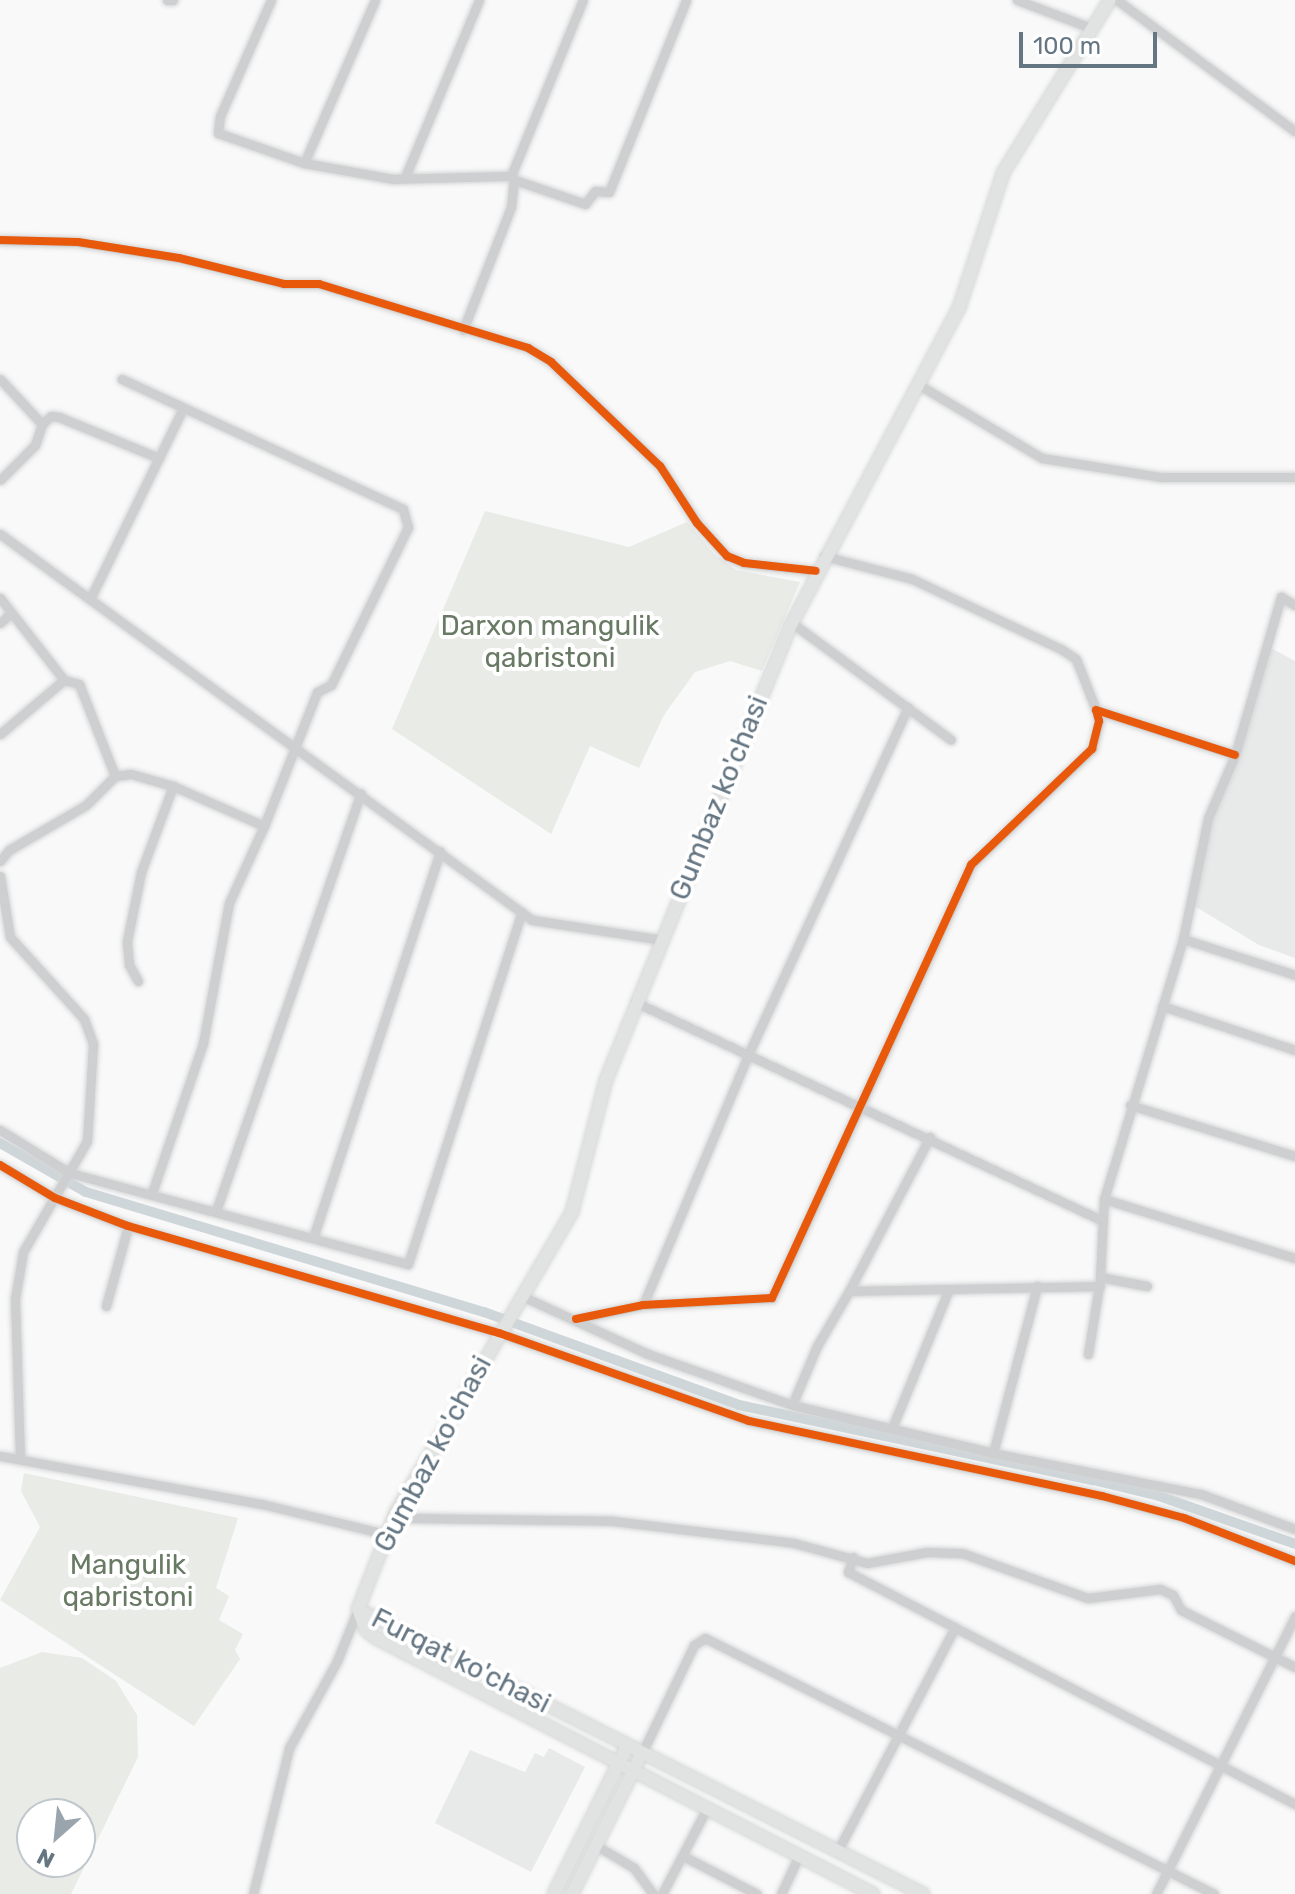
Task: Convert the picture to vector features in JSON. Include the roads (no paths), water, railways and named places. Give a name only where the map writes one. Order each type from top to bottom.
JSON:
[{"type":"main road","name":"Gumbaz ko'chasi","points":[[358,1609],[396,1512],[572,1212],[606,1080],[635,1002],[792,623],[816,571],[959,308],[1003,173],[1110,0]]},
{"type":"main road","name":"Furqat ko'chasi","points":[[358,1609],[923,1894]]},
{"type":"main road","name":"Furqat ko'chasi","points":[[358,1609],[376,1638],[873,1894]]},
{"type":"main road","points":[[554,1894],[627,1746]]},
{"type":"main road","points":[[572,1894],[642,1753]]},
{"type":"street","points":[[167,0],[173,0]]},
{"type":"street","points":[[271,0],[220,116],[218,133],[304,163],[356,175],[514,178],[585,204],[595,191],[609,192],[686,0]]},
{"type":"street","points":[[304,163],[375,0]]},
{"type":"street","points":[[405,177],[479,0]]},
{"type":"street","points":[[463,330],[514,178],[583,0]]},
{"type":"street","points":[[1017,0],[1091,28]]},
{"type":"street","points":[[1117,0],[1295,131]]},
{"type":"street","points":[[0,240],[78,242],[179,258],[284,284],[319,284],[399,305],[463,330],[528,348],[551,362],[660,466],[697,523],[727,556],[744,563],[816,571]]},
{"type":"street","points":[[0,379],[42,424]]},
{"type":"street","points":[[122,379],[407,514],[405,537],[331,685],[317,692],[264,826],[229,903],[203,1043],[152,1193]]},
{"type":"street","points":[[919,385],[1042,458],[1161,477],[1295,477]]},
{"type":"street","points":[[90,599],[183,408]]},
{"type":"street","points":[[0,480],[35,445],[42,424],[51,416],[159,458]]},
{"type":"street","points":[[0,534],[297,746],[532,920],[663,940]]},
{"type":"street","points":[[576,1319],[643,1305],[772,1298],[862,1109],[971,865],[1092,749],[1099,721],[1076,659],[1061,649],[912,579],[824,556]]},
{"type":"street","points":[[1088,1354],[1100,1281],[1104,1199],[1130,1105],[1183,939],[1208,818],[1235,755],[1281,597],[1295,605]]},
{"type":"street","points":[[0,598],[64,680],[82,690],[115,776]]},
{"type":"street","points":[[0,623],[11,613]]},
{"type":"street","points":[[792,623],[951,740]]},
{"type":"street","points":[[0,734],[64,680]]},
{"type":"street","points":[[643,1305],[747,1057],[908,707]]},
{"type":"street","points":[[1096,710],[1235,755]]},
{"type":"street","points":[[0,861],[9,850],[86,805],[115,776],[131,774],[173,786],[264,826]]},
{"type":"street","points":[[138,981],[129,965],[127,941],[141,872],[173,786]]},
{"type":"street","points":[[216,1211],[361,793]]},
{"type":"street","points":[[313,1238],[440,851]]},
{"type":"street","points":[[0,876],[10,937],[84,1019],[93,1044],[87,1141],[23,1252],[15,1299],[20,1458]]},
{"type":"street","points":[[0,1130],[68,1176],[152,1193],[313,1238],[408,1269],[522,912]]},
{"type":"street","points":[[1183,939],[1295,975]]},
{"type":"street","points":[[635,1002],[747,1057],[930,1137],[1101,1220]]},
{"type":"street","points":[[1162,1006],[1295,1050]]},
{"type":"street","points":[[1130,1105],[1295,1156]]},
{"type":"street","points":[[792,1405],[817,1346],[930,1137]]},
{"type":"street","points":[[0,1165],[56,1196],[128,1226],[499,1333],[749,1421],[1102,1496],[1184,1518],[1295,1561]]},
{"type":"street","points":[[1104,1199],[1295,1258]]},
{"type":"street","points":[[106,1306],[128,1226]]},
{"type":"street","points":[[849,1291],[1037,1286],[1100,1281],[1147,1286]]},
{"type":"street","points":[[993,1453],[1037,1286]]},
{"type":"street","points":[[892,1428],[949,1289]]},
{"type":"street","points":[[524,1297],[648,1354],[792,1405],[993,1453],[1201,1494],[1295,1529]]},
{"type":"street","points":[[0,1456],[262,1504],[385,1534]]},
{"type":"street","points":[[396,1512],[410,1518],[613,1521],[794,1543],[877,1563],[945,1551],[1010,1569],[1074,1595],[1160,1589],[1173,1595],[1181,1610],[1295,1667]]},
{"type":"street","points":[[853,1557],[848,1572],[1295,1804]]},
{"type":"street","points":[[253,1894],[289,1748],[337,1661],[358,1609]]},
{"type":"street","points":[[1156,1894],[1295,1616]]},
{"type":"street","points":[[837,1852],[955,1627]]},
{"type":"street","points":[[642,1753],[694,1645],[705,1638],[1214,1894]]},
{"type":"street","points":[[662,1894],[706,1810]]},
{"type":"street","points":[[597,1846],[618,1863],[634,1868],[653,1894]]},
{"type":"street","points":[[683,1856],[757,1894]]},
{"type":"street","points":[[781,1894],[798,1858]]},
{"type":"waterway","points":[[0,1143],[86,1192],[484,1312],[739,1405],[1159,1496],[1295,1544]]},
{"type":"park label","name":"Darxon mangulik qabristoni","points":[[550,642]]},
{"type":"park label","name":"Mangulik qabristoni","points":[[128,1581]]}]
